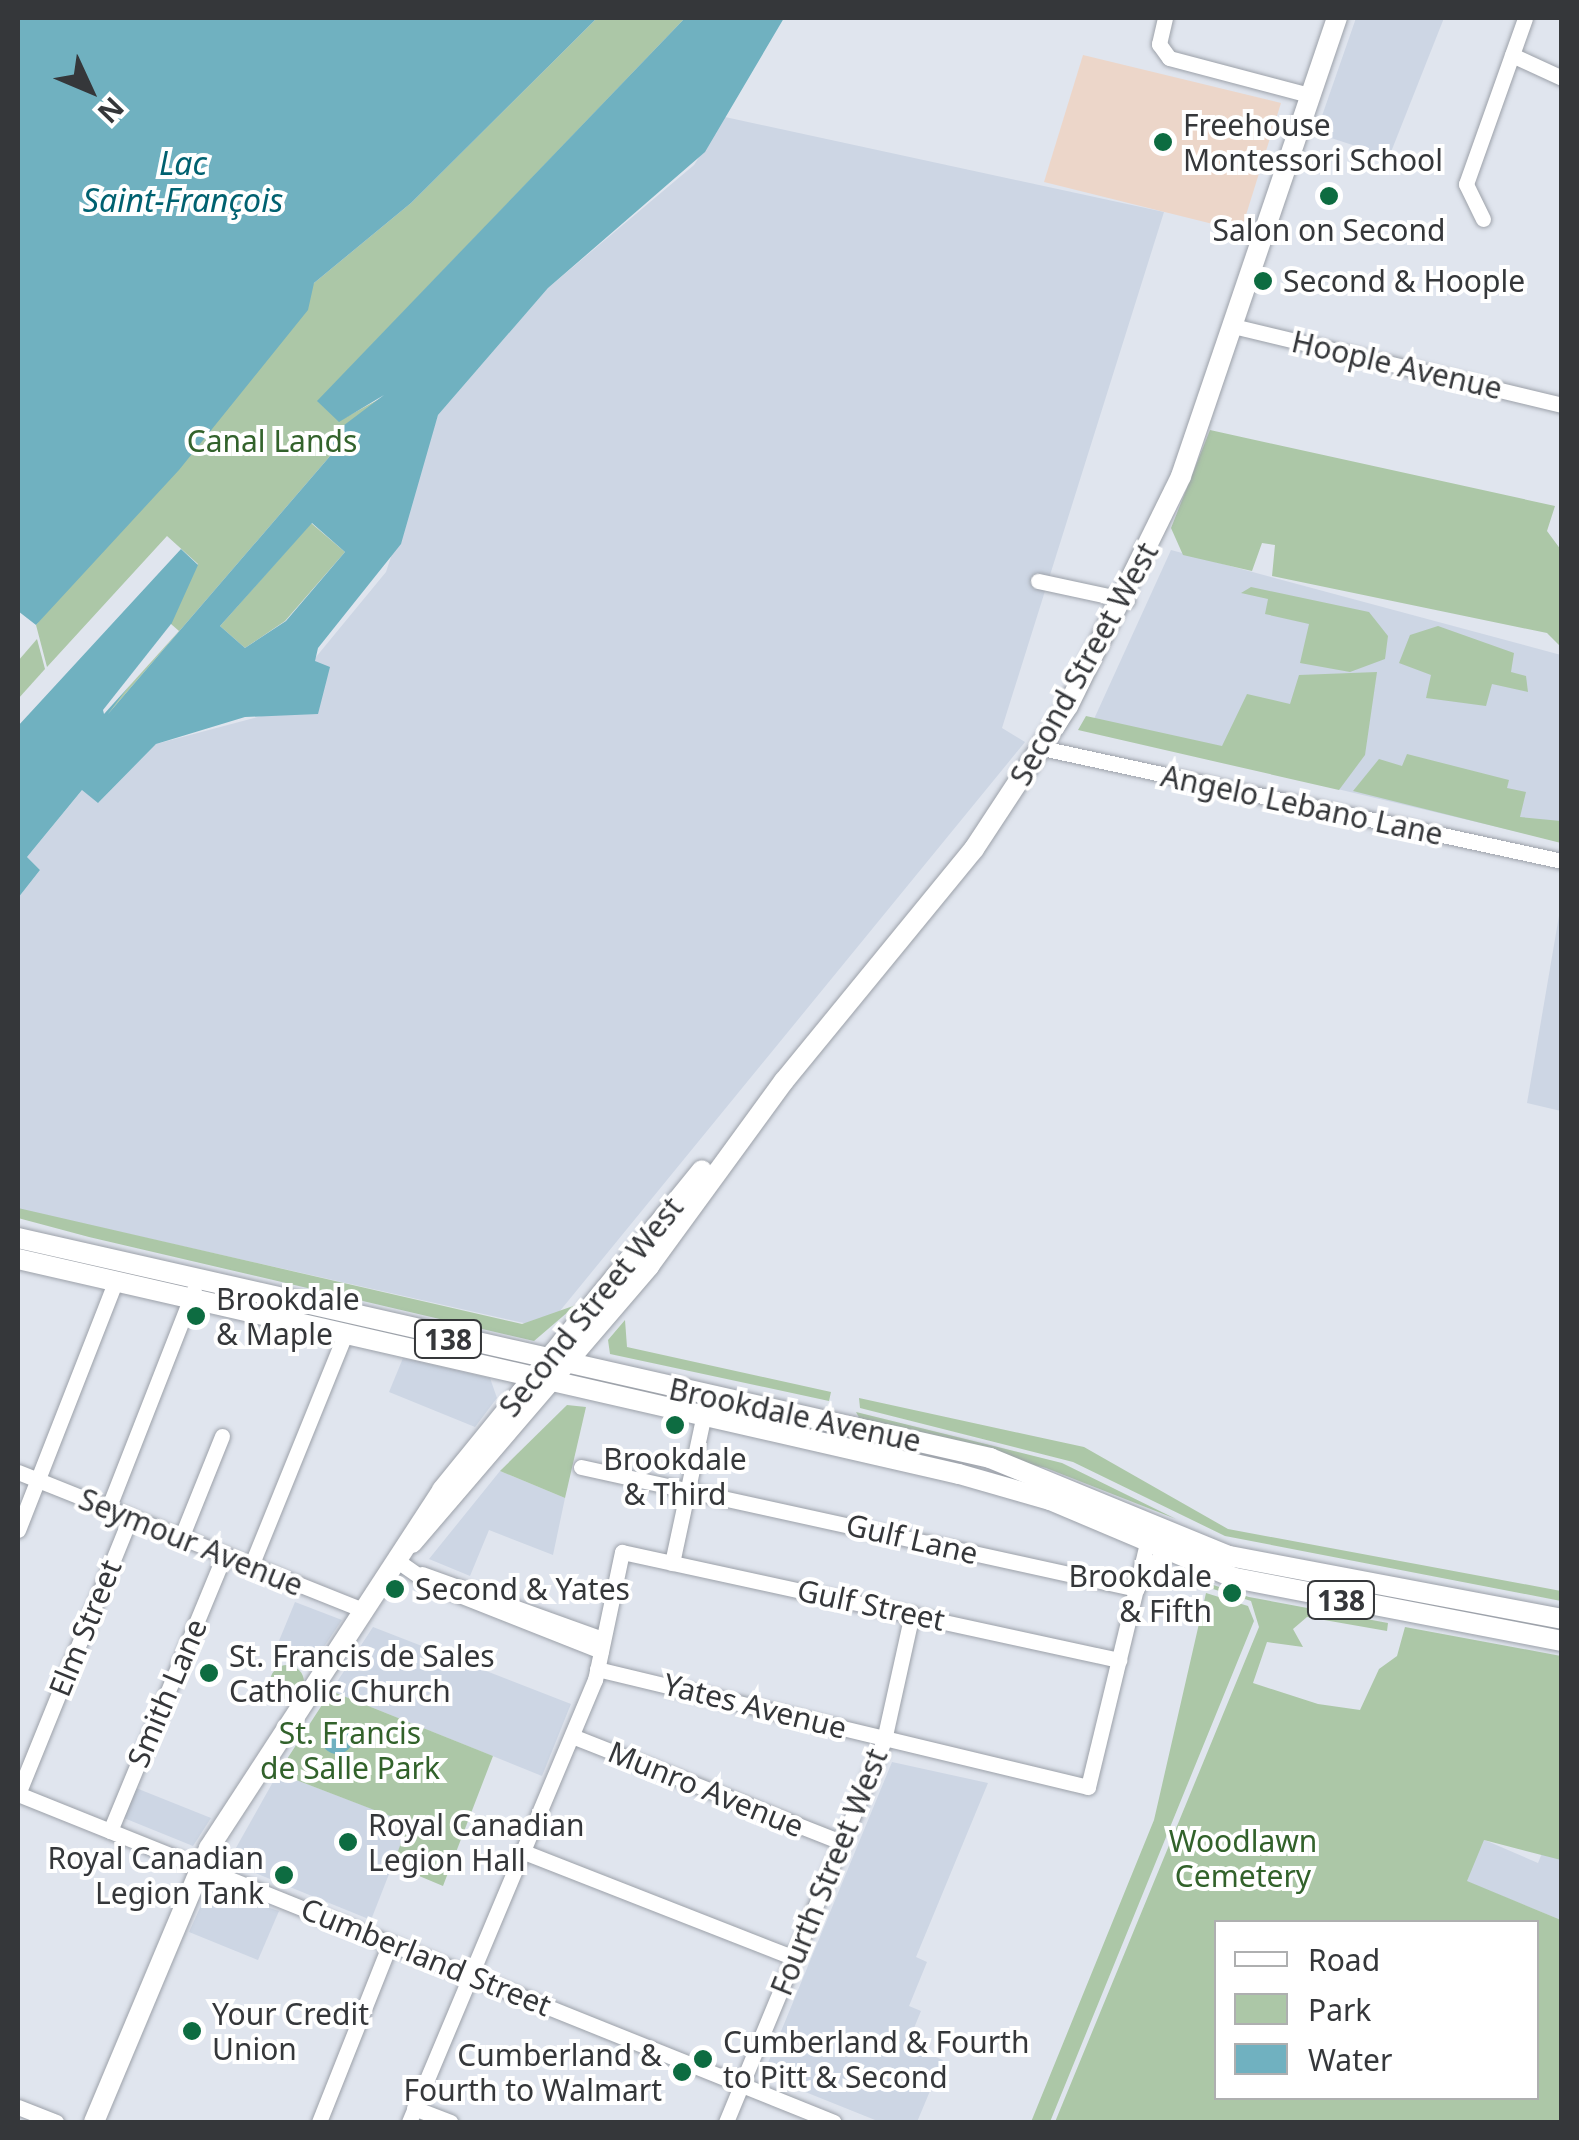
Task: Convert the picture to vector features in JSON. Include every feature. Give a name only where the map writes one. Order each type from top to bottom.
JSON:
[{"type":"main road","name":"Second Street West","points":[[94,2122],[200,1866],[412,1543],[442,1490],[543,1382],[946,885],[1042,748],[1126,600],[1232,326],[1337,18]]},
{"type":"main road","name":"Second Street West","points":[[558,1363],[611,1314],[784,1081]]},
{"type":"main road","name":"Brookdale Avenue","points":[[18,1238],[343,1339],[704,1418],[830,1431]]},
{"type":"main road","name":"Brookdale Avenue","points":[[18,1259],[115,1283],[194,1292],[622,1377],[830,1431],[1023,1490],[1170,1544],[1272,1587],[1562,1641]]},
{"type":"main road","points":[[611,1314],[598,1352],[622,1377]]},
{"type":"main road","name":"Brookdale Avenue","points":[[1170,1544],[1562,1619]]},
{"type":"street","points":[[1165,18],[1160,44],[1169,58],[1310,96]]},
{"type":"street","points":[[1483,219],[1466,184],[1526,18]]},
{"type":"street","points":[[1512,55],[1562,78]]},
{"type":"street","name":"Hoople Avenue","points":[[1232,326],[1562,405]]},
{"type":"street","points":[[1038,580],[1126,600]]},
{"type":"street","name":"Angelo Lebano Lane","points":[[1042,748],[1562,861]]},
{"type":"street","points":[[18,1530],[115,1283]]},
{"type":"street","points":[[108,1509],[194,1292]]},
{"type":"street","points":[[250,1566],[343,1339]]},
{"type":"street","points":[[672,1563],[704,1418]]},
{"type":"street","points":[[181,1538],[222,1436]]},
{"type":"street","name":"Gulf Lane","points":[[581,1467],[1137,1588]]},
{"type":"street","name":"Seymour Avenue","points":[[18,1472],[364,1611]]},
{"type":"street","name":"Elm Street","points":[[18,1794],[130,1518]]},
{"type":"street","points":[[1119,1660],[1137,1588],[1142,1534]]},
{"type":"street","points":[[1137,1588],[1170,1544]]},
{"type":"street","name":"Gulf Street","points":[[602,1645],[622,1552],[1119,1660]]},
{"type":"street","name":"Smith Lane","points":[[110,1831],[224,1556]]},
{"type":"street","points":[[399,1562],[602,1645],[572,1736],[412,2115],[450,2122]]},
{"type":"street","name":"Fourth Street West","points":[[726,2122],[884,1740],[912,1614]]},
{"type":"street","name":"Yates Avenue","points":[[597,1669],[1088,1787],[1119,1660]]},
{"type":"street","name":"Munro Avenue","points":[[572,1736],[841,1842]]},
{"type":"street","name":"Cumberland Street","points":[[18,1794],[834,2122]]},
{"type":"street","points":[[524,1852],[794,1958]]},
{"type":"street","points":[[319,2122],[390,1944]]},
{"type":"street","points":[[18,2107],[56,2122]]},
{"type":"shaded area","points":[[1356,18],[1444,18],[1389,157],[1316,133]]},
{"type":"shaded area","name":"Freehouse Montessori School","points":[[1083,55],[1281,103],[1241,231],[1044,182]]},
{"type":"shaded area","points":[[725,117],[1164,212],[1002,728],[1025,742],[546,1328],[18,1209],[18,898],[40,870],[27,857],[83,789],[99,802],[156,744],[269,714],[386,572],[438,415],[548,288],[694,165]]},
{"type":"shaded area","points":[[1171,550],[1561,655],[1561,842],[1089,730]]},
{"type":"shaded area","points":[[1561,904],[1561,1111],[1527,1103]]},
{"type":"shaded area","points":[[403,1358],[490,1378],[497,1398],[475,1427],[389,1392]]},
{"type":"shaded area","points":[[500,1471],[565,1498],[553,1555],[489,1530],[470,1576],[429,1559]]},
{"type":"shaded area","points":[[295,1602],[342,1620],[313,1663],[276,1648]]},
{"type":"shaded area","points":[[373,1627],[571,1704],[542,1776],[331,1691]]},
{"type":"shaded area","points":[[892,1762],[988,1783],[916,1957],[927,1962],[909,2006],[921,2011],[907,2045],[943,2060],[917,2122],[880,2122],[763,2075]]},
{"type":"shaded area","points":[[278,1773],[409,1823],[371,1920],[228,1862]]},
{"type":"shaded area","points":[[126,1784],[211,1818],[193,1846],[114,1814]]},
{"type":"shaded area","points":[[1561,1807],[1561,1920],[1443,1872],[1459,1829],[1538,1863]]},
{"type":"shaded area","points":[[209,1888],[279,1911],[258,1960],[189,1932]]},
{"type":"green space","name":"Canal Lands","points":[[597,18],[685,18],[318,401],[339,421],[383,397],[327,439],[337,448],[108,714],[198,564],[167,536],[47,667],[36,625],[314,283],[411,203]]},
{"type":"green space","points":[[1210,430],[1555,506],[1547,531],[1561,550],[1561,647],[1547,633],[1272,576],[1275,545],[1262,543],[1252,571],[1183,555],[1171,528]]},
{"type":"green space","points":[[311,523],[345,552],[285,621],[245,648],[220,626]]},
{"type":"green space","points":[[1251,587],[1369,612],[1388,636],[1385,659],[1350,672],[1300,663],[1309,624],[1265,614],[1268,599],[1241,593]]},
{"type":"green space","points":[[1438,626],[1514,653],[1511,672],[1526,676],[1528,692],[1492,684],[1486,706],[1426,698],[1431,675],[1399,663],[1410,635]]},
{"type":"green space","points":[[37,639],[45,669],[18,699],[18,661]]},
{"type":"green space","points":[[1377,672],[1365,755],[1339,790],[1078,730],[1086,716],[1222,746],[1247,694],[1290,704],[1299,675]]},
{"type":"green space","points":[[1407,754],[1509,780],[1507,788],[1526,792],[1520,817],[1561,821],[1561,843],[1353,791],[1379,759],[1402,766]]},
{"type":"green space","points":[[18,1208],[522,1324],[576,1305],[534,1341],[89,1237],[18,1218]]},
{"type":"green space","points":[[625,1320],[627,1347],[831,1392],[829,1401],[610,1354],[608,1340]]},
{"type":"green space","points":[[859,1398],[1084,1447],[1228,1529],[1561,1591],[1561,1601],[1225,1536],[1073,1462],[860,1408]]},
{"type":"green space","points":[[567,1405],[586,1407],[565,1498],[500,1471]]},
{"type":"green space","points":[[856,1412],[1062,1463],[1176,1519],[1046,1468],[861,1421]]},
{"type":"green space","name":"Woodlawn Cemetery","points":[[1166,1569],[1249,1597],[1388,1623],[1387,1631],[1307,1617],[1293,1629],[1303,1647],[1267,1642],[1253,1683],[1318,1704],[1360,1710],[1379,1669],[1397,1656],[1405,1627],[1561,1656],[1561,1860],[1484,1840],[1467,1881],[1561,1920],[1561,2122],[1055,2122],[1259,1627],[1251,1601],[1159,1572]]},
{"type":"green space","points":[[1206,1593],[1248,1606],[1254,1621],[1050,2122],[1031,2122],[1154,1820]]},
{"type":"green space","points":[[287,1665],[299,1670],[304,1682],[299,1694],[287,1699],[275,1694],[270,1682],[275,1670]]},
{"type":"green space","name":"St. Francis de Salle Park","points":[[331,1691],[493,1756],[443,1886],[393,1865],[408,1823],[278,1773]]},
{"type":"water","name":"Lac Saint-François","points":[[18,18],[597,18],[411,203],[314,283],[308,310],[179,470],[36,625],[18,611]]},
{"type":"water","points":[[685,18],[784,18],[705,152],[548,288],[438,415],[401,544],[318,648],[315,661],[330,667],[318,714],[245,717],[156,744],[98,803],[82,790],[27,857],[40,870],[18,898],[18,726],[181,549],[198,565],[166,636],[108,714],[337,448],[327,438],[384,395],[339,422],[317,401]],"holes":[[[312,523],[345,552],[286,621],[245,648],[220,626]]]},
{"type":"water","points":[[337,1722],[348,1727],[353,1738],[348,1749],[337,1754],[326,1749],[321,1738],[326,1727]]},
{"type":"pier","points":[[171,624],[179,631],[104,714],[103,710]]},
{"type":"place","name":"Freehouse Montessori School","points":[[1163,142]]},
{"type":"place","name":"Salon on Second","points":[[1329,196]]},
{"type":"place","name":"Second & Hoople","points":[[1263,281]]},
{"type":"place","name":"Brookdale & Maple","points":[[196,1316]]},
{"type":"place","name":"Brookdale & Third","points":[[675,1425]]},
{"type":"place","name":"Second & Yates","points":[[395,1589]]},
{"type":"place","name":"Brookdale & Fifth","points":[[1232,1593]]},
{"type":"place","name":"St. Francis de Sales Catholic Church","points":[[209,1673]]},
{"type":"place","name":"Royal Canadian Legion Hall","points":[[348,1842]]},
{"type":"place","name":"Royal Canadian Legion Tank","points":[[284,1875]]},
{"type":"place","name":"Your Credit Union","points":[[192,2031]]},
{"type":"place","name":"Cumberland & Fourth to Pitt & Second","points":[[703,2059]]},
{"type":"place","name":"Cumberland & Fourth to Walmart","points":[[682,2072]]}]
